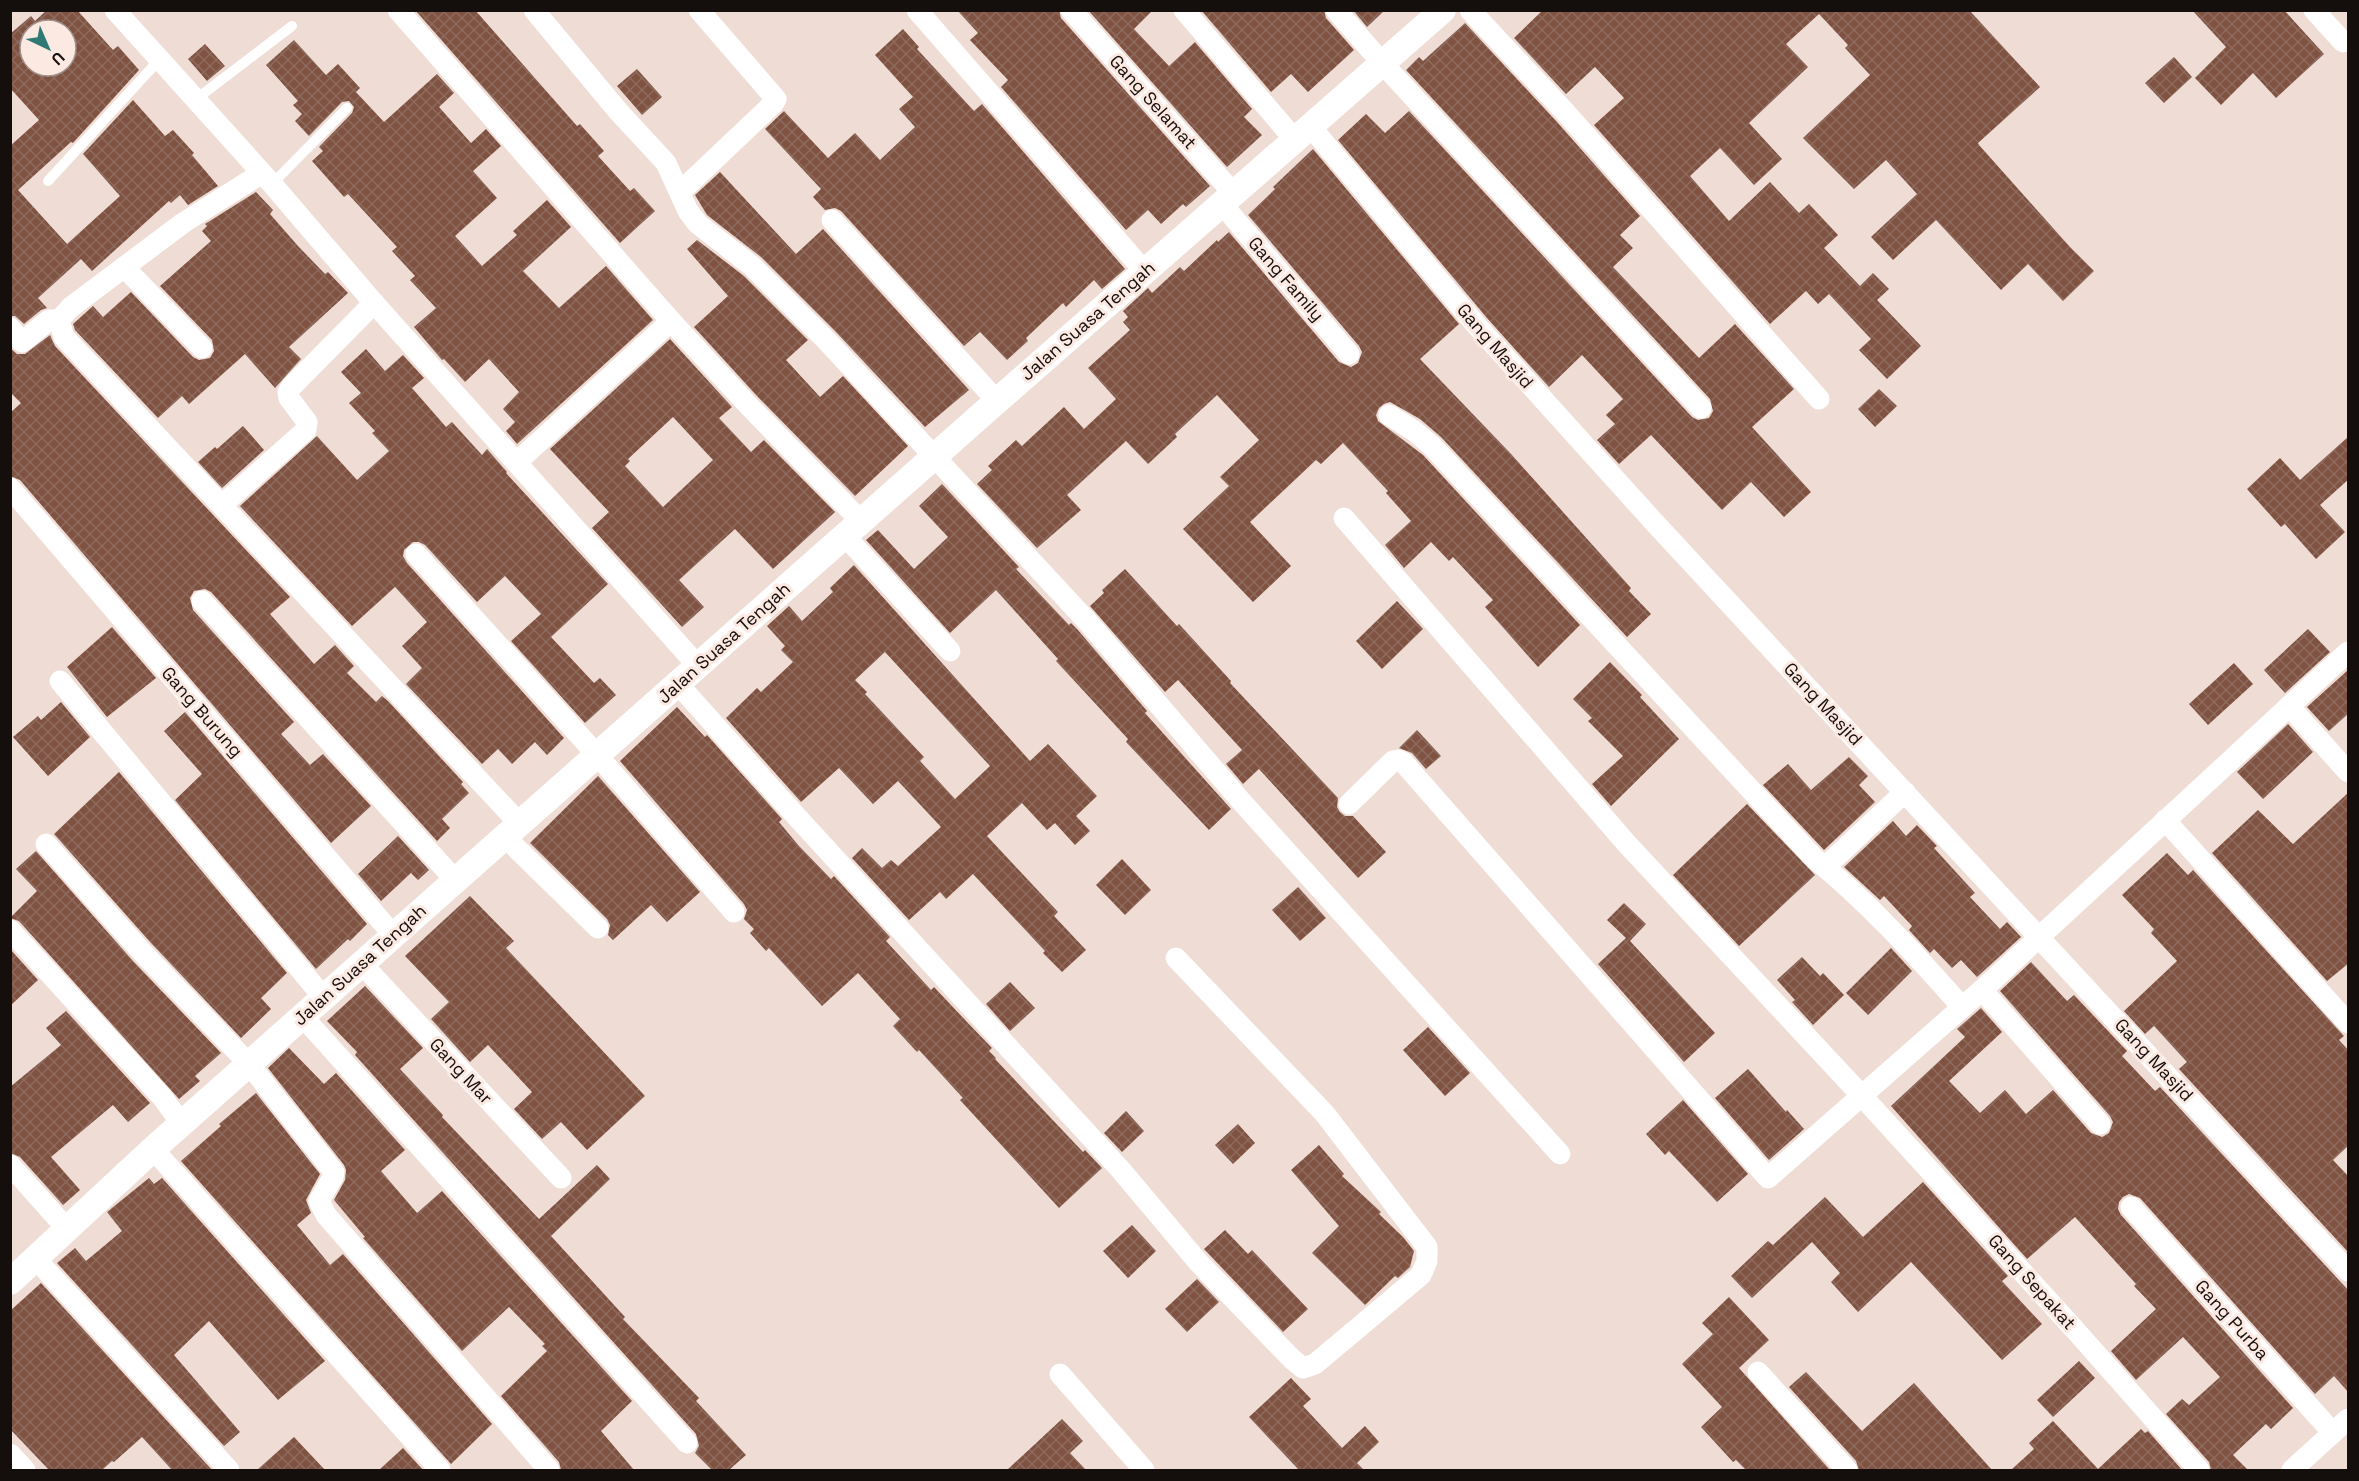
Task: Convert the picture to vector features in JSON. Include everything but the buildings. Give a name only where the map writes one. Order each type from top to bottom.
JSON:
[{"type":"street","points":[[115,10],[267,178],[374,303],[698,666]]},
{"type":"street","points":[[398,10],[671,321],[748,405],[853,529],[950,651]]},
{"type":"street","points":[[534,10],[618,111],[666,163],[688,211],[698,224],[752,266],[827,341],[933,458],[1087,621],[1241,801],[1560,1154]]},
{"type":"street","points":[[680,192],[776,99],[699,10]]},
{"type":"street","points":[[917,10],[1144,272]]},
{"type":"street","name":"Gang Selamat","points":[[1071,10],[1228,199]]},
{"type":"street","name":"Gang Masjid","points":[[1184,10],[1303,133],[1653,521],[2349,1270]]},
{"type":"street","points":[[1336,10],[1383,64],[1701,408]]},
{"type":"street","name":"Jalan Suasa Tengah","points":[[10,1282],[153,1149],[997,401],[1443,10]]},
{"type":"street","points":[[1470,10],[1566,113],[1819,399]]},
{"type":"street","points":[[2314,10],[2343,42]]},
{"type":"street","points":[[10,328],[22,342],[50,320],[59,320],[71,307],[183,223],[267,178]]},
{"type":"street","name":"Gang Family","points":[[1228,199],[1350,354]]},
{"type":"street","points":[[832,220],[997,401]]},
{"type":"street","points":[[124,267],[201,348]]},
{"type":"street","points":[[222,505],[306,430],[307,422],[289,398],[288,392],[374,303]]},
{"type":"street","points":[[59,320],[64,337],[222,505],[598,928]]},
{"type":"street","points":[[517,462],[671,321]]},
{"type":"street","points":[[1389,415],[1413,430],[1432,447],[1806,849],[1912,951],[1962,1007]]},
{"type":"street","name":"Gang Burung","points":[[10,488],[394,936]]},
{"type":"street","name":"Gang Sepakat","points":[[1344,518],[1627,844],[1862,1096],[2199,1470]]},
{"type":"street","points":[[416,554],[597,755],[734,912]]},
{"type":"street","points":[[202,601],[456,881]]},
{"type":"street","points":[[1349,804],[1393,761],[1403,762],[1768,1178],[1982,990],[2349,652]]},
{"type":"street","points":[[60,681],[324,998]]},
{"type":"street","points":[[678,684],[1120,1169],[1199,1263],[1292,1359],[1303,1368],[1309,1367],[1421,1275],[1427,1261],[1427,1247],[1325,1114],[1176,958]]},
{"type":"street","points":[[2289,706],[2349,772]]},
{"type":"street","points":[[1825,867],[1905,792]]},
{"type":"street","points":[[2165,820],[2349,1023]]},
{"type":"street","points":[[46,844],[141,952],[249,1064],[334,1172],[319,1201],[326,1215],[549,1470]]},
{"type":"street","points":[[10,930],[162,1097],[182,1124]]},
{"type":"street","name":"Gang Mar","points":[[362,964],[561,1178]]},
{"type":"street","points":[[1982,990],[2100,1124]]},
{"type":"street","points":[[303,1017],[687,1443]]},
{"type":"street","points":[[153,1149],[440,1470]]},
{"type":"street","points":[[10,1165],[67,1229]]},
{"type":"street","name":"Gang Purba","points":[[2131,1207],[2341,1426]]},
{"type":"street","points":[[36,1258],[229,1470]]},
{"type":"street","points":[[1758,1371],[1847,1470]]},
{"type":"street","points":[[1060,1374],[1144,1470]]},
{"type":"street","points":[[2302,1467],[2341,1426]]},
{"type":"street","points":[[10,1454],[25,1470]]},
{"type":"lane","points":[[195,100],[292,26]]},
{"type":"lane","points":[[48,181],[159,60]]},
{"type":"lane","points":[[267,178],[347,108]]}]
